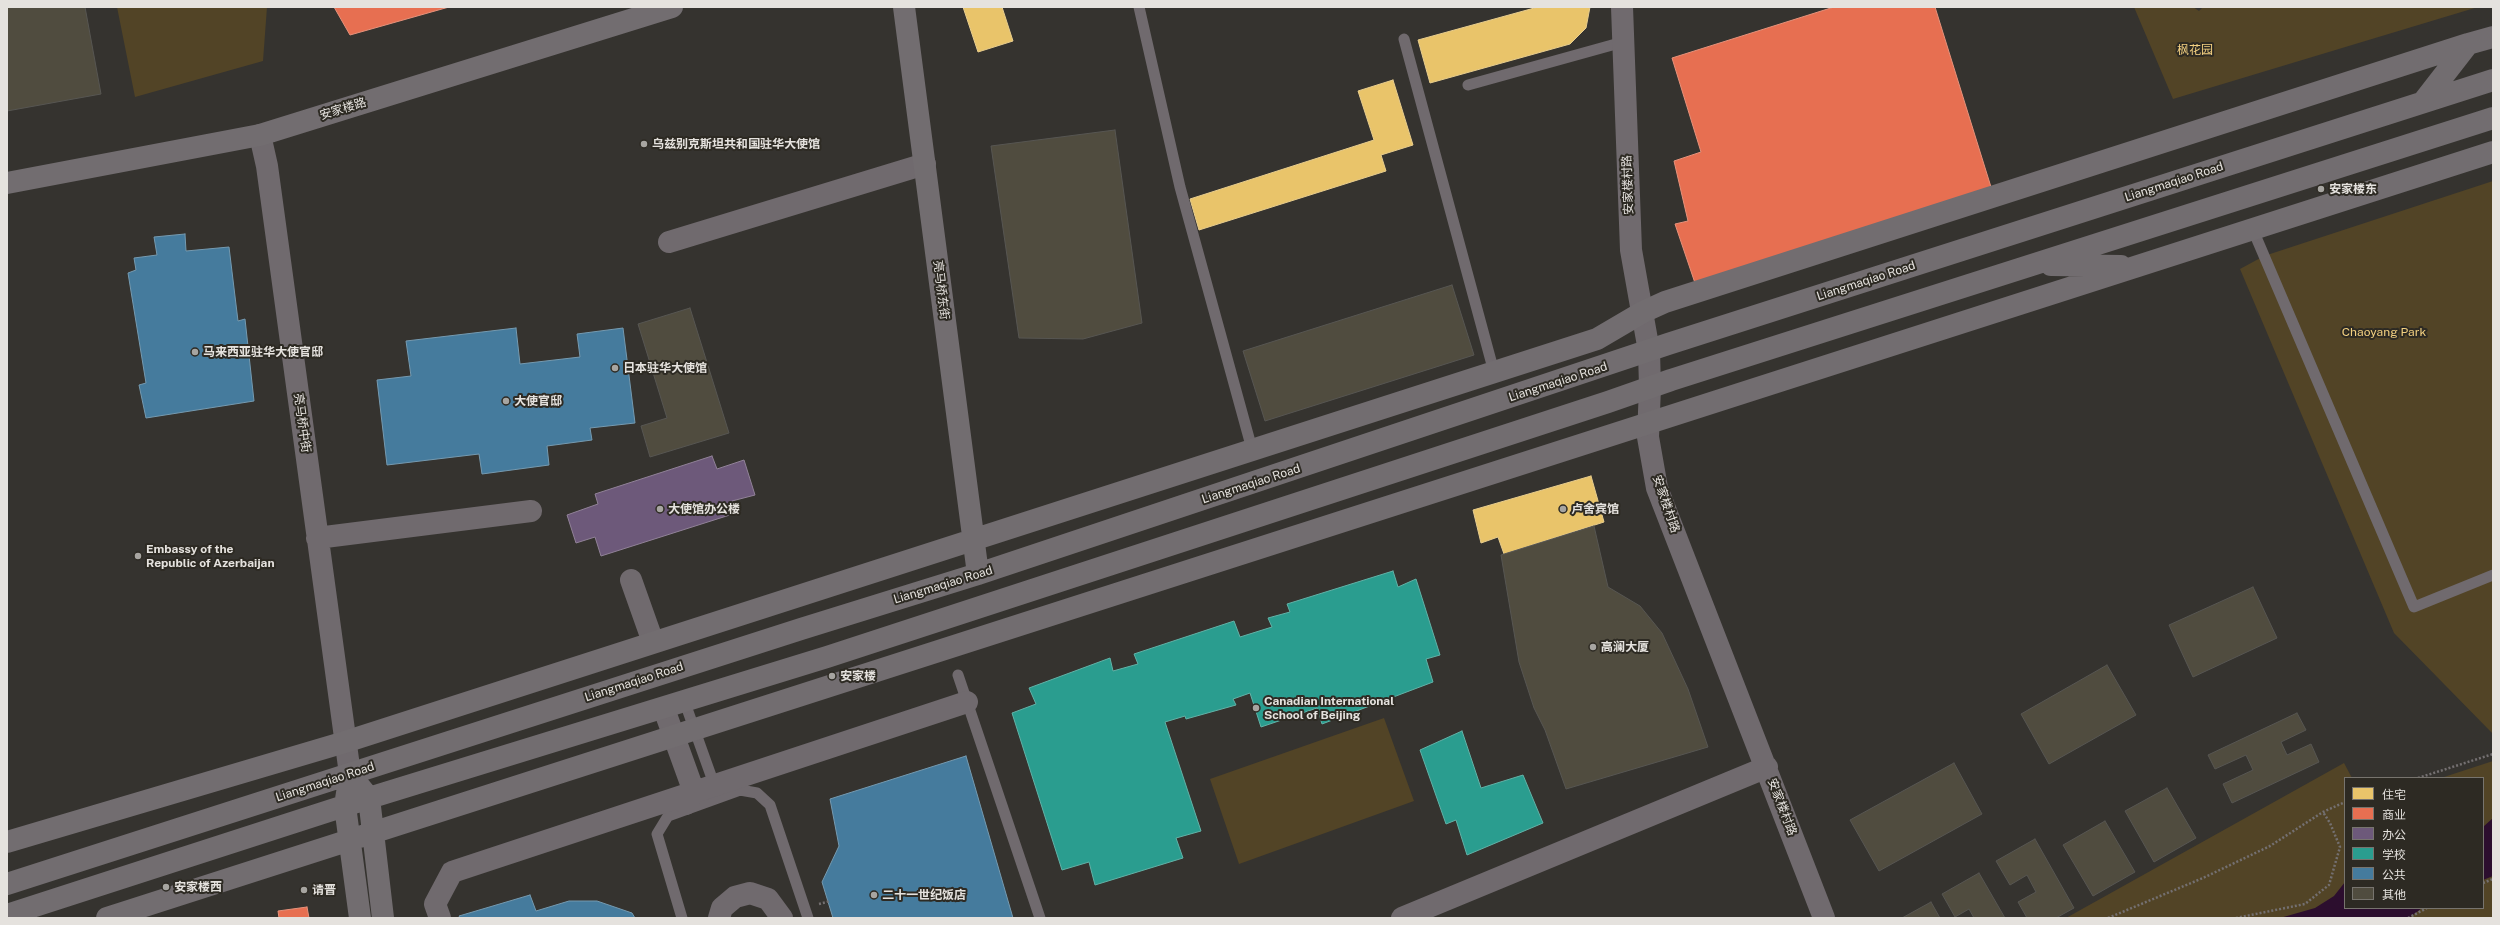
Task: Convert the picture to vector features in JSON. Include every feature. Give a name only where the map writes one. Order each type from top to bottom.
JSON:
[{"type":"street","name":"亮马桥东街","points":[[904,7],[978,574]]},
{"type":"street","name":"安家楼村路","points":[[1622,7],[1631,250],[1649,351],[1650,387],[1648,424],[1658,488],[1767,767],[1824,918]]},
{"type":"street","name":"安家楼路","points":[[7,184],[260,135],[665,8]]},
{"type":"street","points":[[7,842],[345,742],[973,538],[1597,339],[1643,312],[1665,302],[2493,37]]},
{"type":"street","points":[[2423,102],[2468,44]]},
{"type":"street","name":"Liangmaqiao Road","points":[[7,884],[801,628],[978,574],[1649,351],[2493,80]]},
{"type":"street","points":[[7,915],[369,798],[685,703],[1650,387],[2493,118]]},
{"type":"street","name":"亮马桥中街","points":[[260,135],[267,166],[340,710],[350,774]]},
{"type":"street","points":[[107,918],[2493,152]]},
{"type":"street","points":[[669,242],[924,164]]},
{"type":"street","points":[[2032,265],[2140,266]]},
{"type":"street","points":[[317,538],[531,511]]},
{"type":"street","points":[[631,580],[653,642]]},
{"type":"street","points":[[440,918],[436,904],[452,872],[694,792],[722,789],[967,702]]},
{"type":"street","points":[[664,709],[694,792]]},
{"type":"street","points":[[1402,918],[1767,767]]},
{"type":"street","points":[[350,774],[369,798],[383,918]]},
{"type":"street","points":[[350,774],[345,806],[360,918]]},
{"type":"street","points":[[681,812],[694,792]]},
{"type":"street","points":[[719,918],[722,908],[735,897],[750,893],[768,899],[782,918]]},
{"type":"lane","points":[[1139,7],[1180,187],[1252,449]]},
{"type":"lane","points":[[1404,39],[1494,372]]},
{"type":"lane","points":[[1468,85],[1623,42]]},
{"type":"lane","points":[[2253,230],[2414,607],[2493,574]]},
{"type":"lane","points":[[958,675],[1040,918]]},
{"type":"lane","points":[[685,703],[694,729],[722,789]]},
{"type":"lane","points":[[682,918],[657,834],[668,816],[681,812],[722,789],[757,793],[770,805],[808,918]]},
{"type":"path","points":[[2421,777],[2493,754]]},
{"type":"path","points":[[2108,918],[2203,878],[2270,846],[2323,812],[2344,802]]},
{"type":"path","points":[[2236,918],[2305,904],[2329,886],[2340,847],[2330,823],[2323,812]]},
{"type":"path","points":[[2408,918],[2425,909]]},
{"type":"green space","points":[[117,7],[267,7],[263,61],[135,97]]},
{"type":"green space","name":"枫花园","points":[[2134,7],[2193,7],[2199,11],[2203,7],[2478,7],[2173,99]]},
{"type":"green space","name":"Chaoyang Park","points":[[2493,181],[2493,734],[2394,633],[2240,269],[2264,256]]},
{"type":"green space","points":[[1384,718],[1414,801],[1239,864],[1210,779]]},
{"type":"green space","points":[[2493,761],[2493,918],[2066,918],[2344,763],[2351,777],[2344,777],[2344,909],[2484,909],[2484,777],[2444,777]]},
{"type":"shaded area","points":[[2493,818],[2493,876],[2484,880],[2484,826]]},
{"type":"shaded area","points":[[2344,883],[2344,909],[2421,909],[2409,918],[2280,918],[2315,908],[2334,896]]},
{"type":"building: 住宅","points":[[963,7],[1002,7],[1013,41],[978,52]]},
{"type":"building: 住宅","points":[[1538,7],[1590,7],[1586,28],[1570,44],[1430,83],[1418,40]]},
{"type":"building: 住宅","points":[[1393,80],[1413,145],[1381,155],[1386,171],[1199,230],[1190,199],[1374,140],[1358,91]]},
{"type":"building: 住宅","points":[[1591,476],[1604,522],[1504,554],[1498,537],[1481,543],[1473,510]]},
{"type":"building: 商业","points":[[334,7],[449,7],[350,35]]},
{"type":"building: 商业","points":[[1834,7],[1935,7],[1991,187],[1696,286],[1675,224],[1688,221],[1674,161],[1701,152],[1672,58]]},
{"type":"building: 商业","points":[[307,907],[309,918],[279,918],[278,911]]},
{"type":"building: 办公","name":"大使馆办公楼","points":[[712,456],[717,469],[744,460],[755,495],[732,501],[736,513],[601,556],[595,537],[576,543],[567,515],[598,504],[595,494]]},
{"type":"building: 学校","points":[[1393,571],[1398,587],[1416,579],[1440,655],[1426,659],[1433,682],[1322,724],[1317,708],[1261,727],[1250,693],[1233,699],[1236,705],[1186,719],[1185,716],[1165,722],[1201,831],[1176,838],[1183,858],[1095,885],[1089,862],[1062,870],[1012,713],[1036,704],[1029,688],[1110,658],[1113,671],[1138,664],[1134,654],[1234,621],[1240,637],[1272,627],[1268,618],[1290,612],[1287,604]]},
{"type":"building: 学校","points":[[1462,731],[1481,788],[1523,775],[1543,823],[1467,855],[1456,820],[1446,824],[1420,750]]},
{"type":"building: 公共","name":"马来西亚驻华大使官邸","points":[[185,234],[186,251],[229,247],[238,321],[245,319],[254,401],[146,418],[139,385],[146,383],[128,273],[136,270],[134,258],[157,255],[154,237]]},
{"type":"building: 公共","name":"大使官邸","points":[[516,328],[520,364],[580,357],[577,334],[623,328],[635,423],[590,428],[592,440],[547,446],[549,465],[482,474],[479,454],[387,465],[377,380],[411,376],[406,341]]},
{"type":"building: 公共","points":[[966,756],[1013,918],[833,918],[822,882],[839,846],[830,799]]},
{"type":"building: 公共","points":[[530,895],[536,911],[569,901],[597,901],[632,913],[635,918],[460,918],[459,916]]},
{"type":"building: 其他","points":[[7,7],[85,7],[101,94],[7,111]]},
{"type":"building: 其他","points":[[1115,130],[1142,323],[1083,339],[1019,338],[991,146]]},
{"type":"building: 其他","points":[[1452,285],[1474,355],[1265,421],[1243,351]]},
{"type":"building: 其他","points":[[690,308],[729,433],[650,457],[641,426],[667,418],[638,324]]},
{"type":"building: 其他","name":"高澜大厦","points":[[1594,526],[1608,587],[1640,606],[1662,633],[1688,689],[1708,747],[1566,789],[1545,730],[1534,708],[1519,662],[1501,555]]},
{"type":"building: 其他","points":[[2253,587],[2277,638],[2193,677],[2169,625]]},
{"type":"building: 其他","points":[[2107,665],[2136,715],[2049,764],[2021,714]]},
{"type":"building: 其他","points":[[2297,713],[2306,730],[2281,742],[2287,755],[2311,744],[2319,762],[2232,803],[2223,784],[2253,770],[2246,755],[2215,769],[2208,755]]},
{"type":"building: 其他","points":[[1954,763],[1982,814],[1879,871],[1850,820]]},
{"type":"building: 其他","points":[[2167,788],[2196,838],[2154,862],[2125,811]]},
{"type":"building: 其他","points":[[2105,821],[2135,872],[2093,896],[2063,845]]},
{"type":"building: 其他","points":[[2035,839],[2074,908],[2056,918],[2027,918],[2018,902],[2036,892],[2027,875],[2010,885],[1996,861]]},
{"type":"building: 其他","points":[[1979,873],[2005,918],[1974,918],[1969,909],[1955,917],[1942,894]]},
{"type":"building: 其他","points":[[1931,902],[1940,918],[1902,918]]},
{"type":"place","name":"乌兹别克斯坦共和国驻华大使馆","points":[[644,144]]},
{"type":"place","name":"安家楼东","points":[[2321,189]]},
{"type":"place","name":"马来西亚驻华大使官邸","points":[[195,352]]},
{"type":"place","name":"日本驻华大使馆","points":[[615,368]]},
{"type":"place","name":"大使官邸","points":[[506,401]]},
{"type":"place","name":"大使馆办公楼","points":[[660,509]]},
{"type":"place","name":"卢舍宾馆","points":[[1563,509]]},
{"type":"place","name":"Embassy of the Republic of Azerbaijan","points":[[138,556]]},
{"type":"place","name":"高澜大厦","points":[[1593,647]]},
{"type":"place","name":"安家楼","points":[[832,676]]},
{"type":"place","name":"Canadian International School of Beijing","points":[[1256,708]]},
{"type":"place","name":"安家楼西","points":[[166,887]]},
{"type":"place","name":"请晋","points":[[304,890]]},
{"type":"place","name":"二十一世纪饭店","points":[[874,895]]}]
